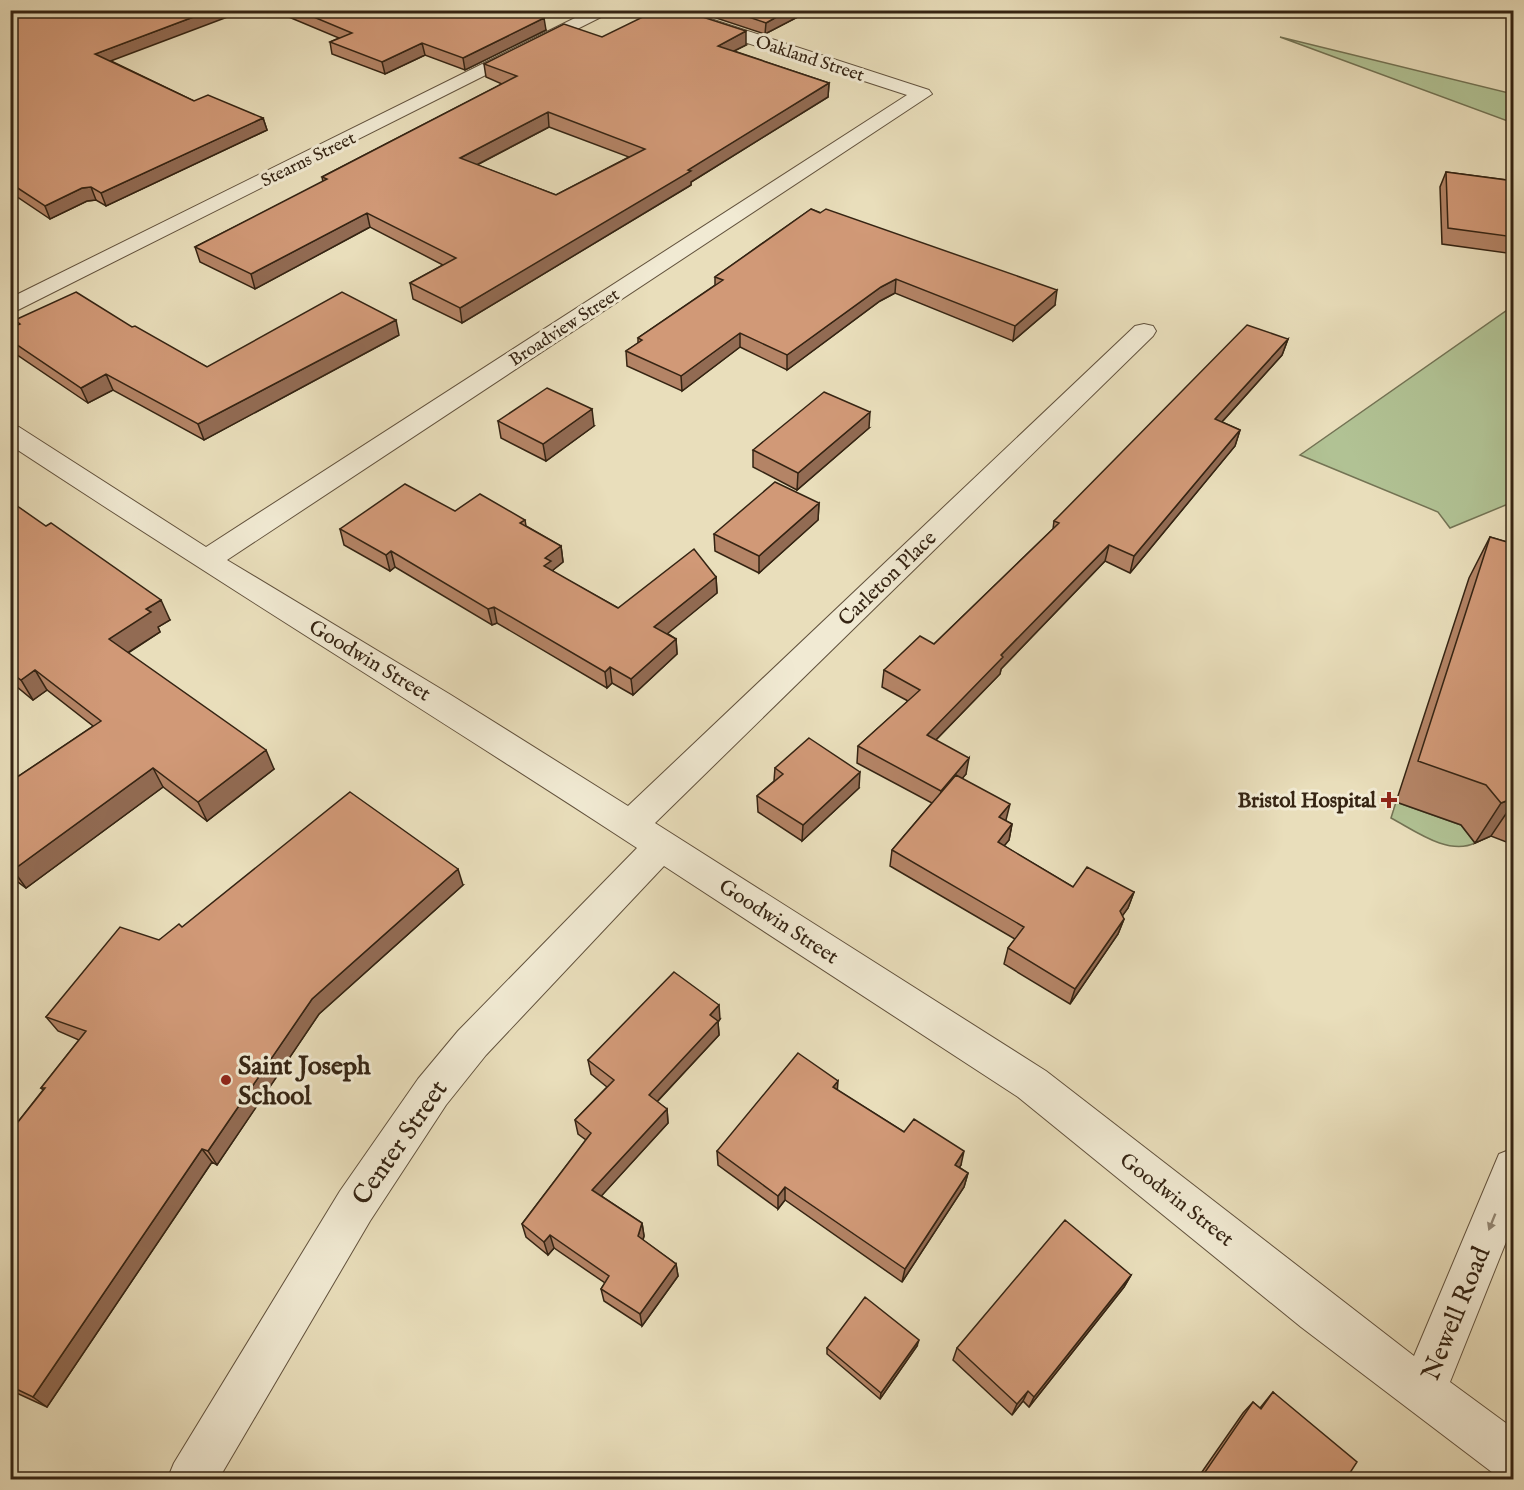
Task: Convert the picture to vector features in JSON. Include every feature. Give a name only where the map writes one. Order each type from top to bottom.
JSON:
[{"type":"street","name":"Stearns Street","points":[[10,307],[606,10]]},
{"type":"street","name":"Oakland Street","points":[[664,10],[922,94]]},
{"type":"street","name":"Broadview Street","points":[[206,560],[922,94]]},
{"type":"street","name":"Carleton Place","points":[[646,836],[1144,331]]},
{"type":"street","name":"Goodwin Street","points":[[10,433],[206,560],[440,703],[1032,1084],[1423,1391],[1514,1459]]},
{"type":"street","name":"Center Street","points":[[191,1479],[355,1206],[432,1092],[646,836]]},
{"type":"street","name":"Newell Road","points":[[1423,1391],[1514,1168]]},
{"type":"green space","points":[[1280,37],[1513,94],[1513,123]]},
{"type":"green space","points":[[1513,306],[1513,502],[1450,528],[1438,512],[1300,455]]},
{"type":"green space","points":[[1396,802],[1461,825],[1475,843],[1454,846],[1421,835],[1391,818]]},
{"type":"building","points":[[10,10],[212,10],[95,54],[194,101],[208,95],[263,118],[101,193],[91,187],[82,188],[45,206],[10,183]]},
{"type":"building","points":[[297,10],[523,10],[544,18],[463,58],[422,43],[382,62],[330,42],[352,33]]},
{"type":"building","points":[[657,10],[681,10],[746,31],[718,46],[829,83],[688,170],[691,171],[460,308],[410,283],[456,258],[367,213],[251,274],[195,247],[327,179],[322,177],[517,76],[484,64],[564,24],[602,37]],"holes":[[[548,112],[645,149],[556,195],[460,158]]]},
{"type":"building","points":[[728,10],[789,10],[766,23]]},
{"type":"building","points":[[1446,172],[1514,181],[1514,237],[1448,228]]},
{"type":"building","points":[[811,209],[820,213],[826,209],[1057,290],[1015,326],[896,279],[881,287],[787,355],[740,333],[681,376],[626,351],[642,340],[638,338],[723,280],[715,277]]},
{"type":"building","points":[[76,292],[132,327],[135,326],[207,367],[342,292],[396,320],[198,424],[106,374],[81,388],[10,340],[10,328],[20,324],[15,320]]},
{"type":"building","points":[[1247,325],[1288,339],[1215,419],[1240,430],[1134,556],[1109,545],[1001,655],[1003,657],[927,735],[969,758],[941,791],[858,746],[920,690],[884,670],[920,636],[934,644],[1059,523],[1054,521]]},
{"type":"building","points":[[547,388],[592,409],[543,444],[498,421]]},
{"type":"building","points":[[824,392],[870,412],[798,473],[753,450]]},
{"type":"building","points":[[775,482],[819,503],[759,556],[714,534]]},
{"type":"building","points":[[405,484],[455,511],[480,494],[525,520],[520,523],[561,546],[545,558],[551,561],[544,566],[618,608],[694,549],[716,577],[654,627],[676,639],[631,679],[610,667],[605,672],[494,607],[488,609],[391,551],[386,555],[340,529]]},
{"type":"building","points":[[10,501],[46,526],[51,523],[161,600],[146,609],[151,612],[109,639],[266,750],[198,802],[153,768],[13,870],[10,868],[10,782],[101,721],[35,670],[21,680],[10,672]]},
{"type":"building","points":[[1490,537],[1514,544],[1514,798],[1501,803],[1486,785],[1418,761]]},
{"type":"building","points":[[809,738],[860,772],[803,825],[757,796],[783,774],[775,768]]},
{"type":"building","points":[[956,775],[1010,804],[999,817],[1012,824],[998,842],[1073,887],[1087,867],[1134,892],[1120,911],[1124,919],[1075,989],[1008,948],[1024,927],[892,850]]},
{"type":"building","points":[[350,792],[458,869],[312,999],[208,1151],[202,1149],[33,1397],[10,1386],[10,1132],[86,1031],[46,1017],[120,927],[159,940],[179,924],[182,927]]},
{"type":"building","points":[[674,972],[719,1005],[710,1015],[718,1021],[649,1095],[667,1109],[592,1190],[642,1223],[638,1236],[676,1264],[640,1314],[601,1289],[609,1276],[550,1235],[544,1242],[522,1224],[591,1133],[575,1120],[614,1080],[588,1060]]},
{"type":"building","points":[[798,1053],[838,1081],[833,1087],[904,1132],[914,1119],[964,1151],[955,1165],[968,1173],[905,1269],[785,1187],[778,1196],[717,1151]]},
{"type":"building","points":[[1065,1220],[1131,1275],[1034,1397],[1028,1391],[1017,1404],[957,1348]]},
{"type":"building","points":[[865,1297],[919,1340],[881,1393],[827,1348]]},
{"type":"building","points":[[1273,1392],[1357,1462],[1346,1479],[1208,1479],[1203,1475],[1253,1402],[1261,1409]]},
{"type":"place","name":"Bristol Hospital","points":[[1389,800]]},
{"type":"place","name":"Saint Joseph School","points":[[226,1080]]}]
